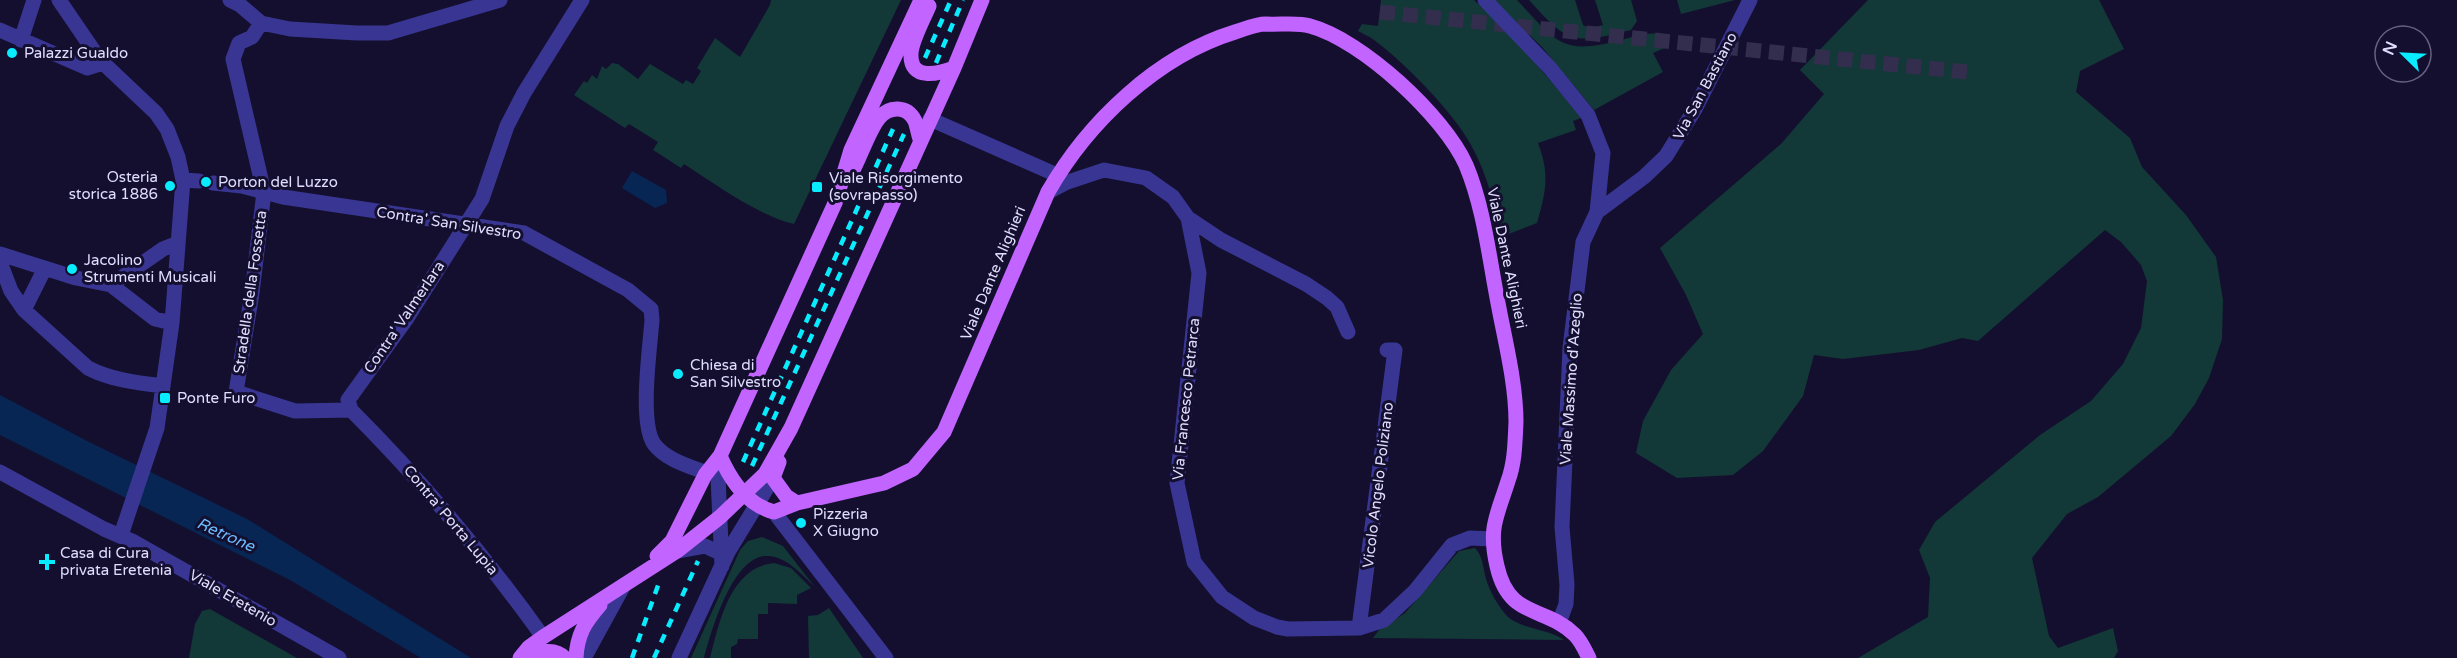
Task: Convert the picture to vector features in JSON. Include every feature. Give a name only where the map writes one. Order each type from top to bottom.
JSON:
[{"type":"main road","points":[[835,203],[851,150],[921,0]]},
{"type":"main road","points":[[931,0],[910,54],[913,64],[918,71],[926,74],[936,74],[954,68]]},
{"type":"main road","points":[[797,503],[786,496],[773,478],[791,428],[954,68],[982,0]]},
{"type":"main road","name":"Viale Dante Alighieri","points":[[774,512],[797,503],[884,483],[913,469],[944,432],[1057,175],[1088,134],[1112,109],[1145,80],[1207,40],[1260,24],[1309,25],[1359,49],[1405,86],[1444,131],[1464,162],[1477,195],[1506,345],[1516,418],[1515,449],[1492,539],[1497,568],[1508,594],[1518,604],[1531,612],[1559,622],[1575,635],[1585,651]]},
{"type":"main road","points":[[629,581],[672,541],[707,472],[720,456],[835,203],[878,119],[887,111],[900,108],[915,120],[920,139]]},
{"type":"main road","points":[[576,658],[578,640],[584,624],[607,597],[677,551],[745,495],[765,474],[791,428]]},
{"type":"main road","points":[[720,456],[731,479],[745,495],[758,505],[774,512]]},
{"type":"main road","points":[[522,658],[530,646],[592,603],[607,597]]},
{"type":"main road","points":[[522,658],[550,651],[565,658]]},
{"type":"street","points":[[21,40],[34,0]]},
{"type":"street","points":[[59,0],[103,63],[156,112],[167,129],[178,158],[183,180],[172,323],[157,428],[121,535]]},
{"type":"street","points":[[230,0],[240,5],[261,23],[290,29],[388,33],[501,0]]},
{"type":"street","name":"Contra' Valmerlara","points":[[351,410],[348,400],[355,388],[407,318],[482,199],[507,126],[515,110],[582,0]]},
{"type":"street","name":"Viale Massimo d'Azeglio","points":[[1485,0],[1550,68],[1588,115],[1602,153],[1597,212],[1583,242],[1570,348],[1562,527],[1567,585],[1566,604],[1559,622]]},
{"type":"street","name":"Via San Bastiano","points":[[1597,212],[1644,177],[1666,156],[1695,109],[1750,0]]},
{"type":"street","name":"Stradella della Fossetta","points":[[261,23],[252,37],[239,43],[233,59],[264,192],[252,293],[236,392],[295,411],[351,410]]},
{"type":"street","points":[[0,30],[87,68],[103,63]]},
{"type":"street","points":[[930,118],[1057,175]]},
{"type":"street","name":"Via Francesco Petrarca","points":[[1048,192],[1065,183],[1104,170],[1146,178],[1173,197],[1188,218],[1199,273],[1177,483],[1194,562],[1222,597],[1254,618],[1277,627],[1288,629],[1359,628],[1384,620],[1415,591],[1452,545],[1470,538],[1492,539]]},
{"type":"street","name":"Contra' San Silvestro","points":[[183,180],[242,186],[294,199],[524,233],[628,290],[651,309],[646,412],[650,436],[659,449],[669,457],[707,472]]},
{"type":"street","points":[[1188,218],[1221,240],[1306,284],[1327,298],[1337,307],[1348,332]]},
{"type":"street","points":[[111,285],[163,249],[178,243]]},
{"type":"street","points":[[0,254],[76,278],[111,285],[154,319],[172,323]]},
{"type":"street","points":[[0,262],[11,291],[24,310],[88,368],[100,374],[163,386]]},
{"type":"street","points":[[24,310],[45,268]]},
{"type":"street","name":"Vicolo Angelo Poliziano","points":[[1359,628],[1395,350],[1387,350]]},
{"type":"street","name":"Contra' Porta Lupia","points":[[351,410],[401,460],[520,604],[543,637]]},
{"type":"street","points":[[720,456],[721,559]]},
{"type":"street","name":"Viale Eretenio","points":[[0,472],[104,529],[121,535],[339,658]]},
{"type":"street","points":[[679,658],[721,559],[758,505],[773,478]]},
{"type":"street","points":[[774,512],[886,658]]},
{"type":"street","points":[[677,551],[705,546],[721,559]]},
{"type":"street","points":[[584,658],[629,581]]},
{"type":"green space","points":[[771,0],[901,0],[794,224],[752,207],[684,164],[681,168],[653,150],[658,142],[629,124],[625,128],[574,95],[584,81],[587,83],[592,75],[597,79],[602,66],[606,69],[612,63],[618,64],[638,79],[650,64],[683,84],[686,80],[693,84],[701,71],[697,68],[715,38],[740,57]]},
{"type":"green space","points":[[1381,0],[1474,0],[1530,57],[1581,118],[1573,121],[1576,130],[1538,143],[1544,164],[1545,183],[1537,223],[1501,237],[1486,178],[1463,132],[1413,74],[1374,40],[1358,31],[1362,24],[1378,26]]},
{"type":"green space","points":[[1493,0],[1517,0],[1551,35],[1561,42],[1572,45],[1601,45],[1644,34],[1658,34],[1667,47],[1653,53],[1663,72],[1594,110],[1542,47]]},
{"type":"green space","points":[[1529,0],[1575,0],[1583,25],[1589,28],[1603,25],[1595,0],[1631,0],[1637,21],[1631,30],[1584,39],[1564,33],[1554,26]]},
{"type":"green space","points":[[1677,0],[1735,0],[1681,14]]},
{"type":"green space","points":[[1868,0],[2099,0],[2124,49],[2080,71],[2076,92],[2130,138],[2142,167],[2186,215],[2216,257],[2223,300],[2222,339],[2209,378],[2195,404],[2171,436],[2098,497],[2067,514],[2032,558],[2049,636],[2058,648],[2113,628],[2118,651],[2114,658],[1858,658],[1928,617],[1930,578],[1919,550],[1935,522],[2040,435],[2091,401],[2123,364],[2141,328],[2147,281],[2141,265],[2121,242],[2105,230],[1978,341],[1962,338],[1919,350],[1843,359],[1814,355],[1803,396],[1763,451],[1733,475],[1677,478],[1636,453],[1643,421],[1671,370],[1703,334],[1686,295],[1660,248],[1781,144],[1824,94],[1800,70]]},
{"type":"green space","points":[[762,537],[783,546],[814,586],[781,559],[768,556],[755,559],[744,567],[726,596],[704,658],[691,658],[740,550],[748,541]]},
{"type":"green space","points":[[1475,548],[1481,558],[1490,589],[1507,616],[1520,624],[1564,640],[1373,638],[1379,630],[1405,613],[1459,551]]},
{"type":"green space","points":[[774,563],[791,568],[811,588],[797,595],[797,604],[768,603],[768,614],[758,614],[758,639],[738,639],[737,644],[731,647],[731,658],[710,658],[723,614],[737,586],[759,567]]},
{"type":"green space","points":[[829,608],[863,658],[809,658],[808,616],[818,615]]},
{"type":"green space","points":[[210,609],[297,658],[189,658],[195,624],[202,611]]},
{"type":"water","points":[[632,171],[666,190],[667,203],[655,208],[622,188]]},
{"type":"water","name":"Retrone","points":[[0,395],[87,441],[247,519],[471,658],[421,658],[290,580],[0,435]]},
{"type":"tunnel","points":[[1380,12],[1967,72]]},
{"type":"railway","points":[[925,58],[951,0]]},
{"type":"railway","points":[[936,63],[963,0]]},
{"type":"railway","points":[[743,462],[893,129]]},
{"type":"railway","points":[[752,466],[904,134]]},
{"type":"railway","points":[[654,658],[698,561]]},
{"type":"railway","points":[[632,658],[660,580]]},
{"type":"place","name":"Palazzi Gualdo","points":[[12,53]]},
{"type":"place","name":"Porton del Luzzo","points":[[206,182]]},
{"type":"place","name":"Osteria storica 1886","points":[[170,186]]},
{"type":"place","name":"Viale Risorgimento (sovrapasso)","points":[[817,187]]},
{"type":"place","name":"Jacolino Strumenti Musicali","points":[[72,269]]},
{"type":"place","name":"Chiesa di San Silvestro","points":[[678,374]]},
{"type":"place","name":"Ponte Furo","points":[[165,398]]},
{"type":"place","name":"Pizzeria X Giugno","points":[[801,523]]},
{"type":"place","name":"Casa di Cura privata Eretenia","points":[[47,562]]}]
